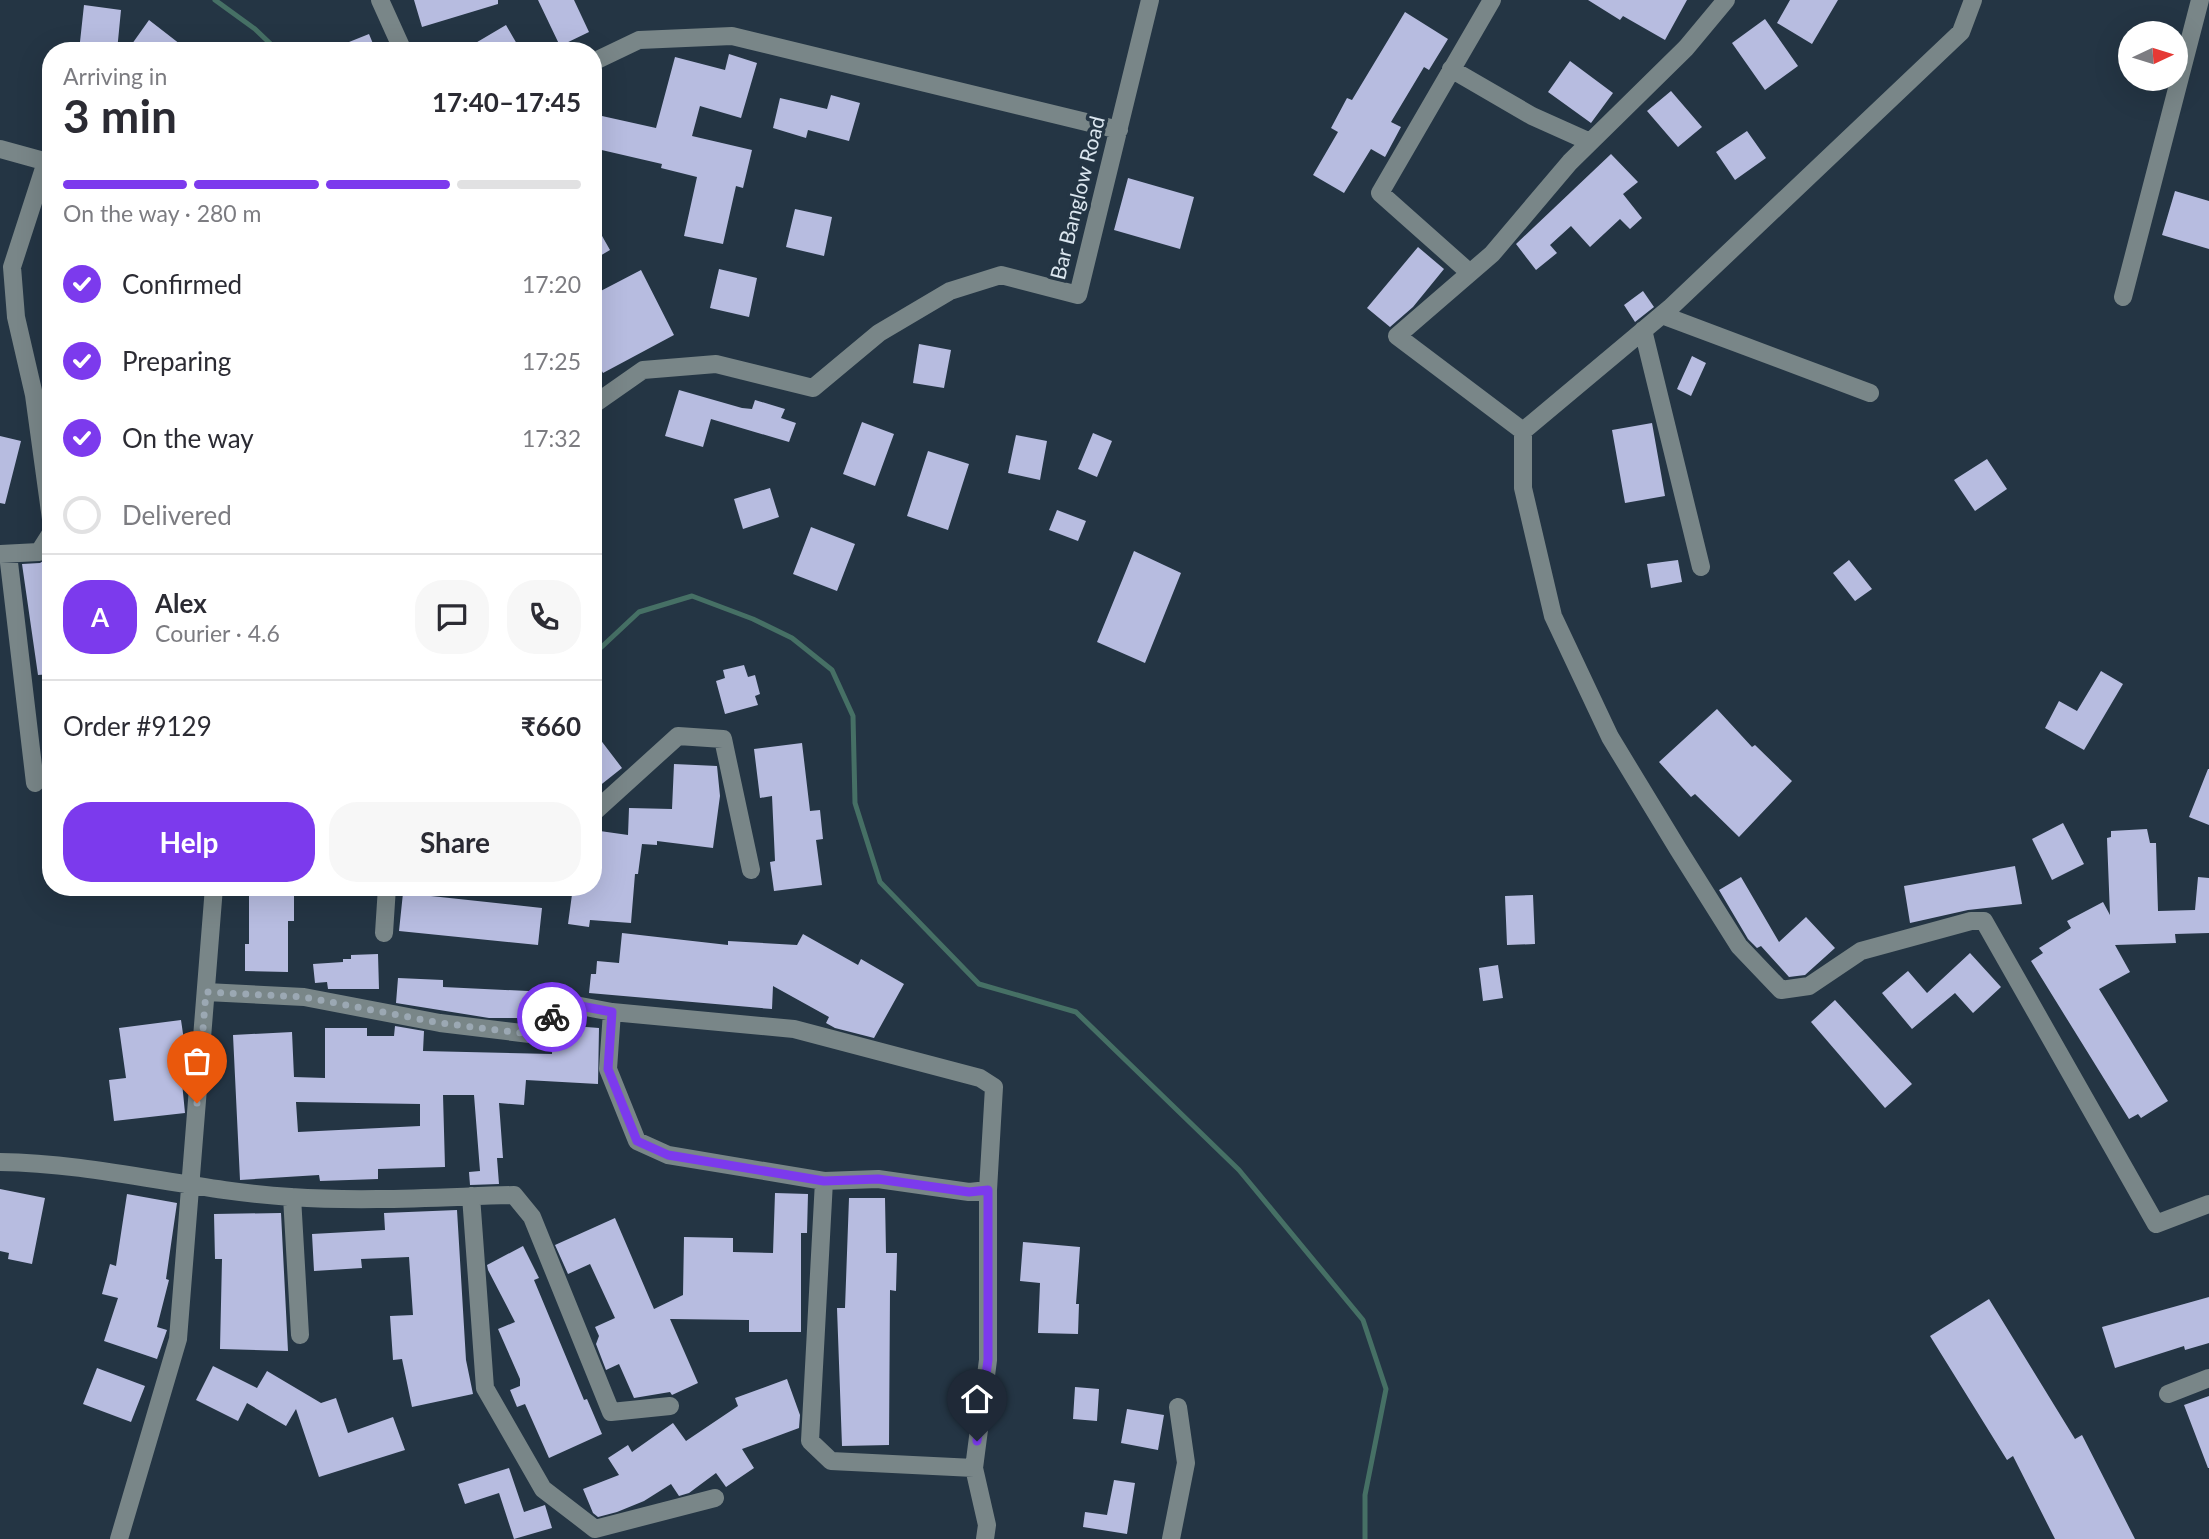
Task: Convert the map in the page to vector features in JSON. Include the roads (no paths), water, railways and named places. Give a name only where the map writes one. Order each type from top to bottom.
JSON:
[{"type":"street","points":[[380,0],[399,42]]},
{"type":"street","name":"Bar Banglow Road","points":[[602,399],[643,370],[716,365],[813,388],[879,333],[950,291],[1001,275],[1078,295],[1150,0]]},
{"type":"street","points":[[1471,273],[1380,192],[1492,0]]},
{"type":"street","points":[[1523,431],[1397,336],[1492,254],[1590,142],[1686,48],[1726,0]]},
{"type":"street","points":[[1973,0],[1961,33],[1662,315],[1523,431],[1523,488],[1553,616],[1610,737],[1739,946],[1781,990],[1809,986],[1861,951],[1971,920],[1984,921],[2156,1224],[2209,1204]]},
{"type":"street","points":[[2123,297],[2200,0]]},
{"type":"street","points":[[602,58],[639,40],[732,36],[1119,130]]},
{"type":"street","points":[[1451,69],[1532,116],[1590,142]]},
{"type":"street","points":[[0,149],[42,160]]},
{"type":"street","points":[[42,182],[12,267],[16,317],[34,395],[42,453]]},
{"type":"street","points":[[1662,315],[1870,393]]},
{"type":"street","points":[[1643,330],[1702,567]]},
{"type":"street","points":[[42,547],[39,552],[4,554],[33,761],[42,783]]},
{"type":"street","points":[[602,805],[678,736],[723,739],[751,870]]},
{"type":"street","points":[[119,1539],[178,1339],[213,896]]},
{"type":"street","points":[[384,933],[386,896]]},
{"type":"street","points":[[206,992],[304,997],[440,1023],[530,1034],[570,1004],[612,1012],[794,1029],[980,1078],[994,1087],[988,1190],[988,1360],[974,1468],[987,1525],[985,1539]]},
{"type":"street","points":[[612,1012],[608,1069],[637,1141],[668,1155],[824,1181],[878,1179],[969,1192],[988,1190]]},
{"type":"street","points":[[0,1162],[33,1162],[190,1187],[292,1197],[514,1195],[532,1217],[611,1412],[670,1406]]},
{"type":"street","points":[[824,1181],[810,1441],[831,1461],[974,1468]]},
{"type":"street","points":[[471,1196],[485,1388],[543,1489],[595,1530],[715,1498]]},
{"type":"street","points":[[292,1197],[300,1335]]},
{"type":"street","points":[[2168,1394],[2209,1378]]},
{"type":"street","points":[[1171,1539],[1186,1463],[1178,1407]]},
{"type":"waterway","points":[[215,0],[269,42]]},
{"type":"waterway","points":[[602,647],[639,612],[692,596],[753,619],[792,638],[832,670],[853,716],[855,803],[880,882],[979,984],[1076,1012],[1239,1170],[1363,1320],[1386,1389],[1365,1495],[1365,1539]]}]
